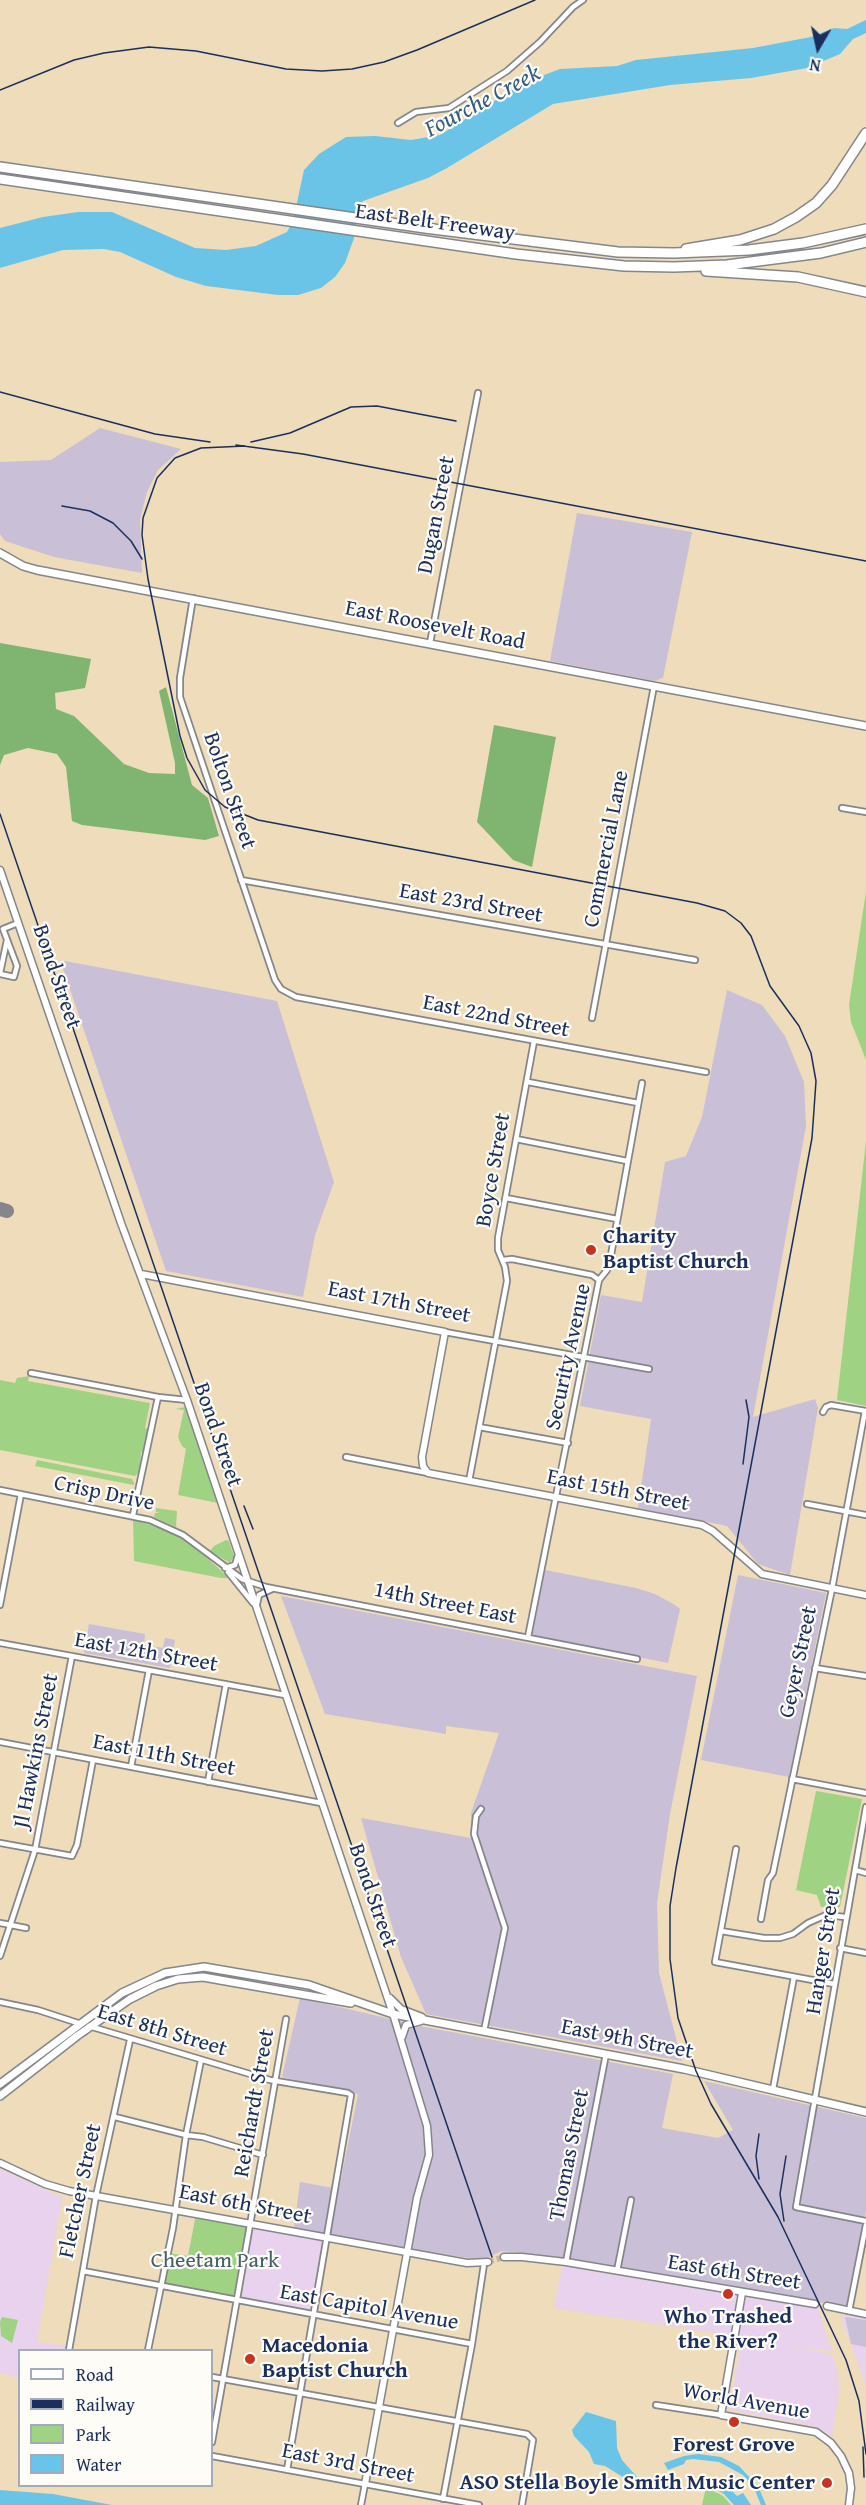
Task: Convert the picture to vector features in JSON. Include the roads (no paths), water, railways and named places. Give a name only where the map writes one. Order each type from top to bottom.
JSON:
[{"type":"highway","points":[[663,253],[740,240],[764,233],[790,221],[816,203],[832,185],[866,133]]},
{"type":"highway","name":"East Belt Freeway","points":[[0,167],[544,244],[618,252],[749,250],[803,243],[866,229]]},
{"type":"highway","name":"East Belt Freeway","points":[[0,179],[590,263],[674,267],[727,265],[798,256],[866,242]]},
{"type":"highway","points":[[674,267],[798,277],[866,292]]},
{"type":"main road","name":"East Roosevelt Road","points":[[0,553],[23,566],[37,570],[866,726]]},
{"type":"main road","name":"East 9th Street","points":[[0,2084],[122,1993],[141,1982],[165,1973],[204,1967],[309,1985],[393,2014],[606,2054],[773,2089],[866,2112]]},
{"type":"main road","name":"East 9th Street","points":[[0,2096],[130,1999],[156,1986],[178,1979],[203,1977],[380,2008]]},
{"type":"street","points":[[398,123],[416,112],[449,108],[507,71],[540,42],[573,6],[583,0]]},
{"type":"street","name":"Dugan Street","points":[[430,643],[478,393]]},
{"type":"street","name":"Bolton Street","points":[[193,598],[180,678],[180,697],[275,980],[281,989]]},
{"type":"street","name":"Commercial Lane","points":[[592,1018],[654,686]]},
{"type":"street","points":[[842,808],[866,812]]},
{"type":"street","name":"Bond Street","points":[[0,870],[121,1223],[187,1401],[402,2042]]},
{"type":"street","name":"East 23rd Street","points":[[242,880],[695,960]]},
{"type":"street","points":[[7,940],[0,974],[14,977],[17,966],[3,929],[18,923]]},
{"type":"street","name":"East 22nd Street","points":[[281,989],[296,997],[706,1072]]},
{"type":"street","name":"Boyce Street","points":[[469,1481],[507,1281],[498,1246],[534,1041]]},
{"type":"street","points":[[528,1082],[638,1103]]},
{"type":"street","name":"Security Avenue","points":[[528,1637],[558,1497],[599,1280],[607,1270],[642,1083]]},
{"type":"street","points":[[516,1139],[627,1161]]},
{"type":"street","points":[[506,1198],[617,1219]]},
{"type":"street","points":[[503,1260],[512,1259],[592,1275],[599,1280]]},
{"type":"street","name":"East 17th Street","points":[[141,1274],[649,1369]]},
{"type":"street","points":[[428,1473],[423,1466],[422,1456],[445,1332]]},
{"type":"street","points":[[31,1373],[187,1401]]},
{"type":"street","points":[[133,1515],[158,1397]]},
{"type":"street","points":[[823,1412],[831,1405],[866,1411]]},
{"type":"street","name":"Geyer Street","points":[[761,1919],[832,1589],[845,1510],[866,1411]]},
{"type":"street","points":[[479,1427],[568,1443]]},
{"type":"street","name":"East 15th Street","points":[[346,1457],[706,1526],[762,1574],[866,1595]]},
{"type":"street","name":"Crisp Drive","points":[[0,1490],[133,1515],[173,1529],[225,1568],[248,1581]]},
{"type":"street","points":[[0,1605],[21,1494]]},
{"type":"street","points":[[807,1504],[866,1515]]},
{"type":"street","points":[[225,1568],[235,1565],[238,1552]]},
{"type":"street","name":"Crisp Drive","points":[[225,1568],[249,1596],[259,1613]]},
{"type":"street","name":"14th Street East","points":[[248,1581],[637,1659]]},
{"type":"street","points":[[259,1613],[257,1601],[259,1594],[267,1590],[279,1589]]},
{"type":"street","name":"East 12th Street","points":[[0,1643],[285,1695]]},
{"type":"street","name":"Jl Hawkins Street","points":[[0,1956],[35,1850],[72,1656]]},
{"type":"street","points":[[815,1668],[866,1676]]},
{"type":"street","points":[[131,1767],[149,1670]]},
{"type":"street","points":[[208,1782],[226,1684]]},
{"type":"street","name":"East 11th Street","points":[[0,1743],[321,1803]]},
{"type":"street","points":[[0,1843],[70,1856],[77,1845],[93,1760]]},
{"type":"street","points":[[792,1779],[866,1793]]},
{"type":"street","name":"Hanger Street","points":[[866,1807],[834,1984],[835,1996],[796,2207],[866,2223]]},
{"type":"street","points":[[481,1809],[476,1816],[474,1834],[505,1928],[484,2031]]},
{"type":"street","points":[[736,1849],[715,1962],[834,1984]]},
{"type":"street","points":[[855,1870],[866,1872]]},
{"type":"street","points":[[721,1930],[765,1938],[780,1938],[794,1934],[808,1923],[826,1915],[845,1917]]},
{"type":"street","points":[[0,1923],[26,1928]]},
{"type":"street","points":[[840,1948],[866,1953]]},
{"type":"street","points":[[773,2089],[794,1977]]},
{"type":"street","points":[[382,1983],[397,2006],[436,2022]]},
{"type":"street","name":"East 8th Street","points":[[0,2002],[38,2010],[130,2040],[277,2080],[350,2094],[326,2238]]},
{"type":"street","name":"Reichardt Street","points":[[213,2436],[286,2019]]},
{"type":"street","points":[[361,2505],[417,2198],[430,2146],[427,2126],[402,2042],[403,2031],[408,2023],[436,2022]]},
{"type":"street","name":"Fletcher Street","points":[[69,2349],[96,2196],[130,2040]]},
{"type":"street","name":"Thomas Street","points":[[566,2262],[606,2054]]},
{"type":"street","points":[[148,2349],[173,2228],[186,2135],[201,2060]]},
{"type":"street","points":[[115,2117],[186,2135],[203,2137],[263,2155]]},
{"type":"street","name":"East 6th Street","points":[[0,2163],[57,2188],[467,2264],[486,2263]]},
{"type":"street","points":[[617,2271],[631,2200]]},
{"type":"street","points":[[849,2311],[859,2270],[866,2223]]},
{"type":"street","points":[[287,2470],[326,2238]]},
{"type":"street","name":"East 6th Street","points":[[504,2257],[566,2262],[815,2304]]},
{"type":"street","points":[[443,2499],[486,2263]]},
{"type":"street","points":[[859,2270],[866,2272]]},
{"type":"street","name":"East Capitol Avenue","points":[[83,2271],[472,2344]]},
{"type":"street","points":[[721,2415],[742,2293]]},
{"type":"street","name":"East 6th Street","points":[[827,2306],[866,2314]]},
{"type":"street","points":[[213,2377],[527,2434],[532,2437],[522,2505]]},
{"type":"street","name":"World Avenue","points":[[656,2405],[816,2432],[831,2443],[841,2456],[850,2481],[849,2505]]},
{"type":"street","name":"East 3rd Street","points":[[213,2456],[479,2505]]},
{"type":"water","points":[[866,20],[866,33],[853,39],[840,54],[807,68],[751,78],[670,85],[553,104],[428,178],[363,201],[357,213],[354,238],[345,263],[335,277],[321,288],[298,295],[278,295],[206,286],[176,277],[120,252],[104,249],[63,250],[0,268],[0,228],[43,217],[78,212],[112,212],[195,248],[226,250],[256,246],[287,232],[293,221],[304,170],[319,154],[346,137],[375,136],[411,140],[440,135],[523,83],[560,69],[617,66],[636,60],[753,48],[811,37],[834,28],[847,29]]},
{"type":"water","points":[[586,2412],[616,2421],[617,2448],[622,2460],[637,2477],[635,2480],[626,2479],[605,2466],[594,2464],[589,2452],[574,2436],[572,2430]]},
{"type":"water","points":[[698,2454],[721,2457],[739,2466],[758,2486],[766,2505],[761,2505],[754,2488],[743,2475],[719,2462],[686,2460],[684,2464],[668,2470],[664,2463]]},
{"type":"water","points":[[710,2478],[727,2486],[737,2496],[743,2493],[751,2505],[734,2505],[724,2494],[711,2486]]},
{"type":"water","points":[[0,2490],[53,2494],[112,2505],[0,2505]]},
{"type":"tunnel","points":[[488,2262],[504,2257]]},
{"type":"railway","points":[[0,90],[74,60],[149,47],[196,51],[286,69],[322,71],[352,69],[384,62],[417,50],[535,0]]},
{"type":"railway","points":[[0,392],[155,434],[210,442]]},
{"type":"railway","points":[[251,442],[290,433],[351,407],[377,406],[456,421]]},
{"type":"railway","points":[[236,445],[303,454],[866,561]]},
{"type":"railway","points":[[245,446],[201,448],[175,458],[157,478],[143,518],[142,535],[148,579],[180,736],[187,758],[205,790],[225,807],[258,820],[697,903],[725,911],[741,923],[751,936],[770,986],[799,1026],[811,1053],[816,1081],[812,1138],[676,1868],[670,1906],[670,1959],[678,2018],[696,2071],[711,2104],[778,2217],[846,2360],[859,2401],[866,2454]]},
{"type":"railway","points":[[62,506],[90,511],[113,523],[131,541],[142,559]]},
{"type":"railway","points":[[0,814],[492,2257]]},
{"type":"railway","points":[[743,1464],[749,1417],[746,1400]]},
{"type":"railway","points":[[244,1506],[253,1529]]},
{"type":"railway","points":[[759,2134],[756,2156],[759,2179]]},
{"type":"railway","points":[[784,2221],[780,2194],[786,2156]]},
{"type":"railway","points":[[863,2447],[864,2477]]},
{"type":"place","name":"Charity Baptist Church","points":[[591,1250]]},
{"type":"place","name":"Who Trashed the River?","points":[[728,2294]]},
{"type":"place","name":"Macedonia Baptist Church","points":[[250,2359]]},
{"type":"place","name":"Forest Grove","points":[[734,2422]]},
{"type":"place","name":"ASO Stella Boyle Smith Music Center","points":[[827,2483]]},
{"type":"water label","name":"Fourche Creek","points":[[483,102]]},
{"type":"park label","name":"Cheetam Park","points":[[215,2261]]}]
